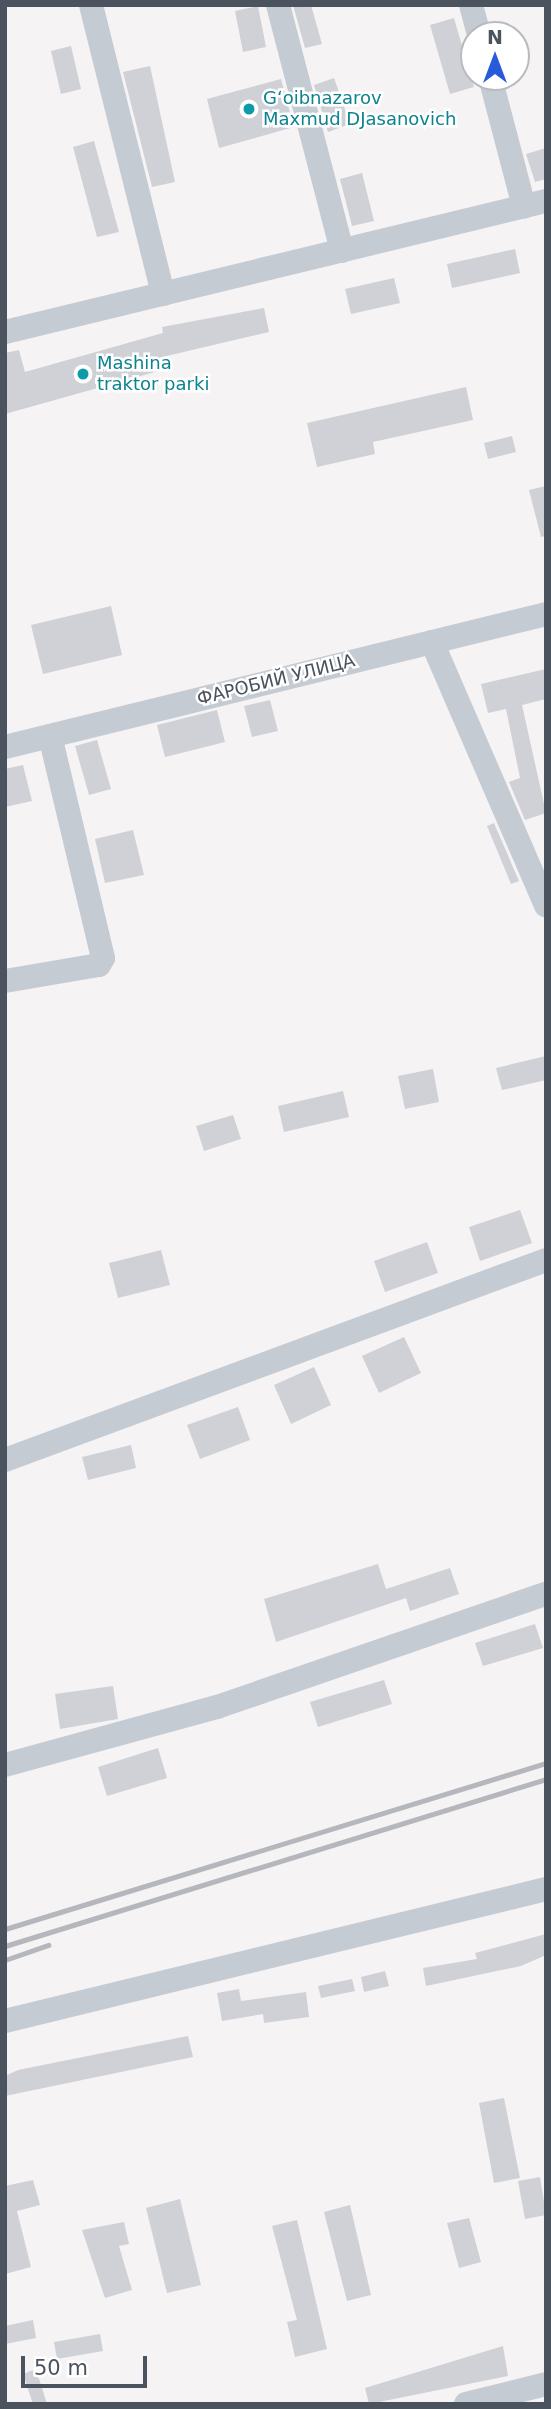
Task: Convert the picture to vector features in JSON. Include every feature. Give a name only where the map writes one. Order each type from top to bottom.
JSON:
[{"type":"street","points":[[90,5],[163,294]]},
{"type":"street","points":[[278,5],[342,251]]},
{"type":"street","points":[[5,332],[535,204],[495,91]]},
{"type":"street","name":"ФАРОБИЙ УЛИЦА","points":[[5,747],[546,614]]},
{"type":"street","points":[[432,642],[546,905]]},
{"type":"street","points":[[5,981],[99,965],[103,958],[50,736]]},
{"type":"street","points":[[5,1460],[546,1260]]},
{"type":"street","points":[[5,1765],[217,1707],[546,1594]]},
{"type":"street","points":[[5,2021],[546,1889]]},
{"type":"street","points":[[466,2404],[546,2384]]},
{"type":"building","points":[[293,5],[311,5],[322,44],[305,48]]},
{"type":"building","points":[[258,6],[266,47],[243,52],[235,11]]},
{"type":"building","points":[[454,18],[460,39],[460,91],[450,94],[430,25]]},
{"type":"building","points":[[71,46],[81,89],[61,94],[51,51]]},
{"type":"building","points":[[150,66],[175,182],[152,187],[123,72]]},
{"type":"building","points":[[334,78],[350,124],[328,132],[314,85]]},
{"type":"building","name":"Gʻoibnazarov Maxmud DJasanovich","points":[[281,79],[294,127],[219,148],[207,99]]},
{"type":"building","points":[[94,141],[119,232],[97,237],[73,147]]},
{"type":"building","points":[[546,148],[546,179],[535,182],[526,154]]},
{"type":"building","points":[[362,173],[374,221],[352,226],[340,179]]},
{"type":"building","points":[[515,249],[520,273],[452,288],[447,264]]},
{"type":"building","points":[[394,278],[400,303],[351,314],[345,289]]},
{"type":"building","name":"Mashina traktor parki","points":[[264,308],[269,332],[158,358],[162,370],[5,414],[5,353],[19,350],[25,372],[163,333],[162,327]]},
{"type":"building","points":[[466,387],[473,420],[373,442],[375,454],[317,467],[307,423]]},
{"type":"building","points":[[512,436],[516,452],[488,459],[484,443]]},
{"type":"building","points":[[546,486],[546,536],[541,537],[529,490]]},
{"type":"building","points":[[111,606],[122,655],[43,674],[31,625]]},
{"type":"building","points":[[546,669],[546,699],[522,705],[546,813],[525,820],[509,782],[520,778],[506,709],[488,713],[481,684]]},
{"type":"building","points":[[270,700],[278,731],[252,737],[244,706]]},
{"type":"building","points":[[217,710],[225,742],[165,757],[157,725]]},
{"type":"building","points":[[97,740],[111,789],[89,795],[75,746]]},
{"type":"building","points":[[23,765],[32,801],[5,807],[5,769]]},
{"type":"building","points":[[494,823],[519,881],[511,884],[487,826]]},
{"type":"building","points":[[133,830],[144,875],[105,883],[95,839]]},
{"type":"building","points":[[546,1056],[546,1080],[502,1090],[496,1068]]},
{"type":"building","points":[[433,1069],[439,1102],[405,1109],[398,1076]]},
{"type":"building","points":[[343,1091],[349,1117],[284,1132],[278,1106]]},
{"type":"building","points":[[233,1115],[241,1139],[204,1151],[196,1126]]},
{"type":"building","points":[[520,1210],[532,1243],[480,1261],[469,1227]]},
{"type":"building","points":[[427,1242],[438,1273],[385,1292],[374,1261]]},
{"type":"building","points":[[161,1250],[170,1285],[118,1298],[109,1263]]},
{"type":"building","points":[[404,1337],[421,1373],[379,1393],[362,1356]]},
{"type":"building","points":[[314,1367],[331,1405],[291,1424],[274,1385]]},
{"type":"building","points":[[238,1407],[250,1440],[200,1459],[187,1425]]},
{"type":"building","points":[[131,1445],[136,1468],[88,1480],[82,1457]]},
{"type":"building","points":[[378,1564],[386,1589],[450,1568],[459,1594],[410,1611],[406,1598],[276,1642],[264,1599]]},
{"type":"building","points":[[535,1624],[543,1648],[483,1666],[475,1643]]},
{"type":"building","points":[[384,1680],[392,1704],[318,1727],[310,1702]]},
{"type":"building","points":[[113,1686],[118,1719],[60,1729],[55,1694]]},
{"type":"building","points":[[158,1748],[167,1778],[107,1796],[98,1767]]},
{"type":"building","points":[[546,1934],[546,1955],[521,1966],[426,1986],[423,1968],[477,1959],[475,1953]]},
{"type":"building","points":[[385,1971],[389,1986],[364,1992],[361,1977]]},
{"type":"building","points":[[352,1979],[355,1991],[321,1998],[318,1986]]},
{"type":"building","points":[[239,1989],[241,2001],[306,1992],[309,2017],[264,2023],[263,2014],[222,2021],[217,1993]]},
{"type":"building","points":[[188,2036],[193,2057],[5,2096],[5,2076],[18,2070]]},
{"type":"building","points":[[504,2098],[520,2178],[494,2183],[479,2103]]},
{"type":"building","points":[[540,2177],[546,2215],[525,2219],[518,2181]]},
{"type":"building","points":[[33,2180],[40,2205],[17,2211],[31,2267],[5,2274],[5,2186]]},
{"type":"building","points":[[180,2199],[201,2285],[167,2293],[146,2208]]},
{"type":"building","points":[[350,2205],[371,2295],[347,2301],[324,2212]]},
{"type":"building","points":[[469,2218],[481,2262],[459,2268],[447,2223]]},
{"type":"building","points":[[297,2220],[327,2349],[295,2357],[287,2322],[297,2320],[272,2226]]},
{"type":"building","points":[[124,2222],[129,2244],[119,2246],[132,2290],[105,2298],[82,2230]]},
{"type":"building","points":[[33,2320],[36,2338],[5,2344],[5,2326]]},
{"type":"building","points":[[100,2334],[103,2351],[57,2359],[54,2342]]},
{"type":"building","points":[[503,2346],[508,2376],[369,2404],[365,2388]]},
{"type":"building","points":[[36,2369],[47,2404],[33,2404],[23,2374]]},
{"type":"railway","points":[[5,1929],[546,1763]]},
{"type":"railway","points":[[5,1946],[546,1779]]},
{"type":"railway","points":[[5,1960],[48,1945]]},
{"type":"place","name":"Gʻoibnazarov Maxmud DJasanovich","points":[[249,109]]},
{"type":"place","name":"Mashina traktor parki","points":[[83,374]]}]
